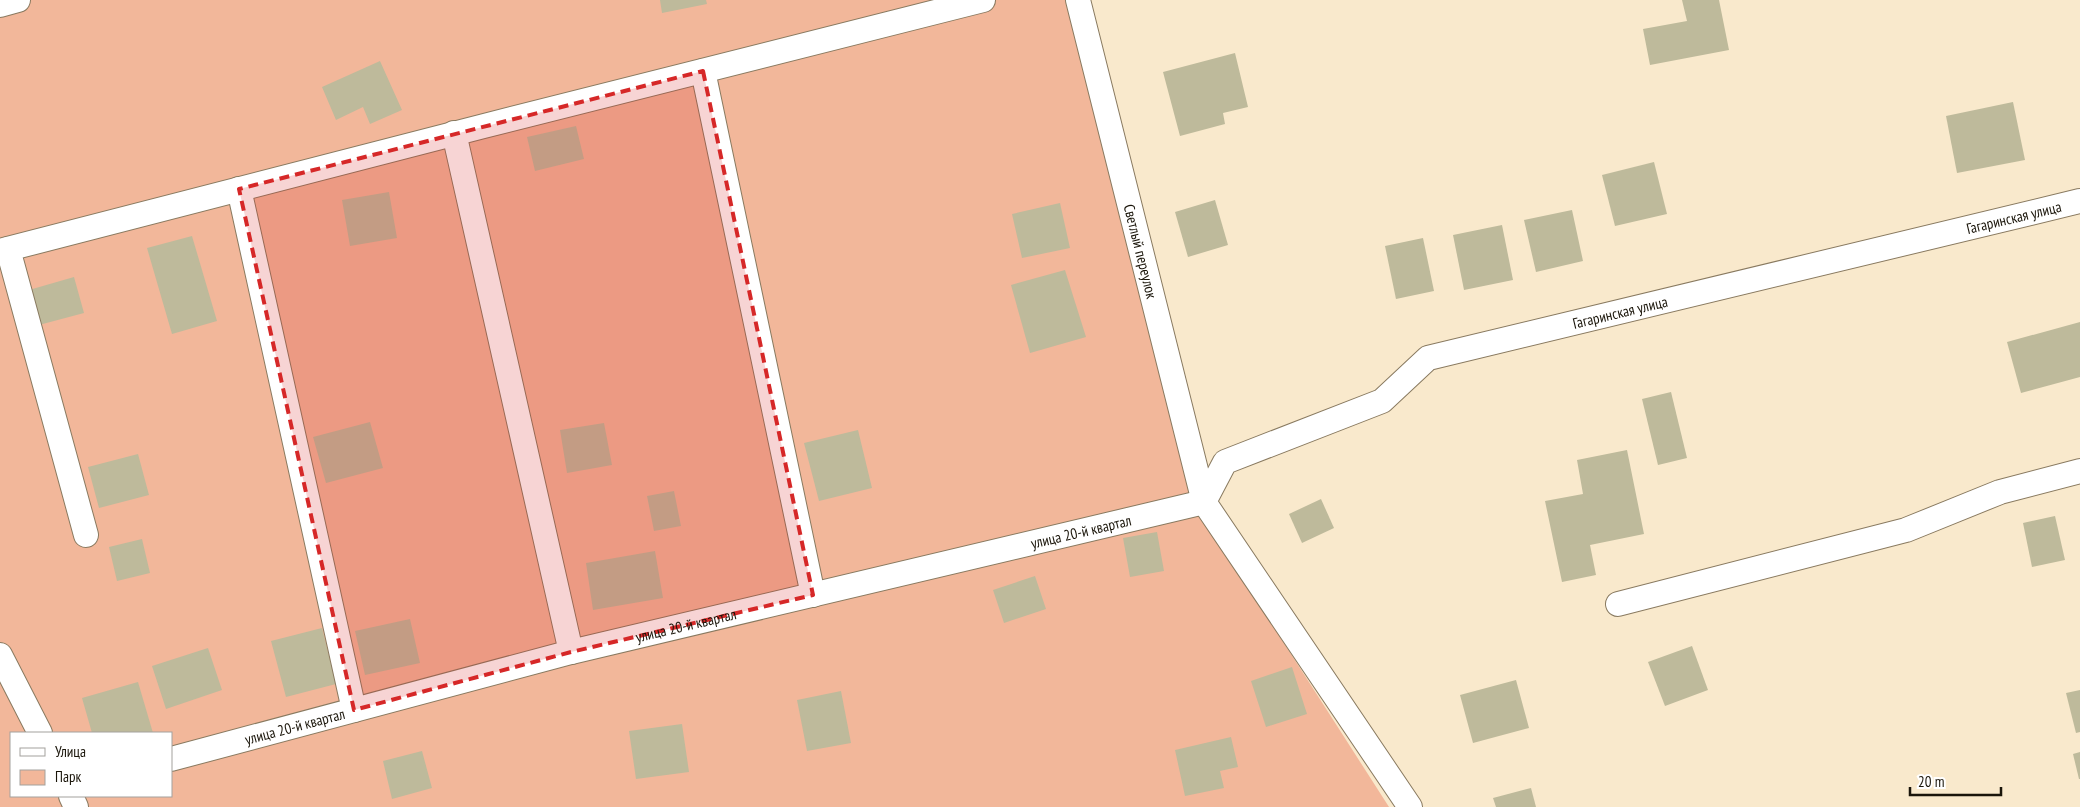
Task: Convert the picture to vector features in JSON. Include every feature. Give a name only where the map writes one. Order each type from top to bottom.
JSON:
[{"type":"street","points":[[0,4],[18,0]]},
{"type":"street","points":[[86,535],[4,250],[454,133],[984,0]]},
{"type":"street","name":"Светлый переулок","points":[[1078,0],[1204,502],[1410,807]]},
{"type":"street","points":[[703,71],[813,595]]},
{"type":"street","points":[[454,133],[572,652]]},
{"type":"street","points":[[239,189],[354,710]]},
{"type":"street","name":"Гагаринская улица","points":[[1204,502],[1225,462],[1382,401],[1428,358],[2080,200]]},
{"type":"street","points":[[1618,604],[1906,530],[2000,492],[2080,471]]},
{"type":"street","name":"улица 20-й квартал","points":[[172,759],[572,652],[1204,502]]},
{"type":"street","points":[[0,655],[39,732]]},
{"type":"highlighted area","points":[[703,71],[813,595],[571,652],[354,710],[239,189]]},
{"type":"green space","points":[[0,0],[1079,0],[1209,526],[1389,807],[0,807]]},
{"type":"building","points":[[660,0],[706,0],[707,4],[662,13]]},
{"type":"building","points":[[1682,0],[1719,0],[1729,50],[1650,65],[1643,29],[1687,21]]},
{"type":"building","points":[[1235,53],[1248,107],[1223,113],[1225,124],[1180,136],[1163,72]]},
{"type":"building","points":[[380,61],[402,110],[370,124],[363,107],[336,120],[322,87]]},
{"type":"building","points":[[2013,102],[2025,160],[1957,173],[1946,116]]},
{"type":"building","points":[[576,126],[584,159],[535,171],[527,137]]},
{"type":"building","points":[[1654,162],[1667,214],[1615,226],[1602,175]]},
{"type":"building","points":[[389,192],[397,238],[350,246],[342,200]]},
{"type":"building","points":[[1215,200],[1228,245],[1188,257],[1175,212]]},
{"type":"building","points":[[1060,203],[1070,248],[1022,258],[1012,214]]},
{"type":"building","points":[[1572,210],[1583,261],[1536,272],[1524,220]]},
{"type":"building","points":[[1502,225],[1513,280],[1464,290],[1453,235]]},
{"type":"building","points":[[192,236],[217,321],[172,334],[147,248]]},
{"type":"building","points":[[1423,238],[1434,291],[1396,299],[1385,246]]},
{"type":"building","points":[[1065,270],[1086,337],[1030,353],[1011,285]]},
{"type":"building","points":[[74,277],[84,313],[39,325],[29,290]]},
{"type":"building","points":[[2080,322],[2080,377],[2021,393],[2007,342]]},
{"type":"building","points":[[1671,392],[1687,458],[1658,465],[1642,399]]},
{"type":"building","points":[[370,422],[383,468],[326,483],[313,437]]},
{"type":"building","points":[[604,423],[612,465],[567,473],[560,430]]},
{"type":"building","points":[[858,430],[872,488],[819,501],[804,443]]},
{"type":"building","points":[[1627,450],[1644,534],[1590,545],[1596,575],[1562,582],[1545,501],[1583,494],[1577,460]]},
{"type":"building","points":[[138,454],[149,495],[99,508],[88,467]]},
{"type":"building","points":[[674,491],[681,526],[654,531],[647,496]]},
{"type":"building","points":[[1321,499],[1334,528],[1302,543],[1289,514]]},
{"type":"building","points":[[2055,516],[2065,560],[2032,567],[2023,523]]},
{"type":"building","points":[[1157,532],[1164,571],[1130,577],[1123,538]]},
{"type":"building","points":[[142,539],[150,573],[117,581],[109,547]]},
{"type":"building","points":[[655,551],[663,598],[593,610],[586,563]]},
{"type":"building","points":[[1035,576],[1046,609],[1004,623],[993,590]]},
{"type":"building","points":[[410,619],[420,663],[365,675],[355,631]]},
{"type":"building","points":[[322,628],[336,684],[286,697],[271,641]]},
{"type":"building","points":[[1692,646],[1708,690],[1665,706],[1648,662]]},
{"type":"building","points":[[208,648],[222,690],[166,709],[152,666]]},
{"type":"building","points":[[1292,667],[1307,714],[1266,727],[1251,681]]},
{"type":"building","points":[[1516,680],[1529,728],[1473,743],[1460,695]]},
{"type":"building","points":[[138,682],[153,732],[92,732],[82,698]]},
{"type":"building","points":[[2080,690],[2080,732],[2076,733],[2066,693]]},
{"type":"building","points":[[841,691],[851,743],[807,751],[797,700]]},
{"type":"building","points":[[682,724],[689,772],[636,779],[629,731]]},
{"type":"building","points":[[1231,737],[1238,767],[1220,771],[1224,788],[1185,796],[1175,750]]},
{"type":"building","points":[[422,751],[432,788],[392,799],[383,761]]},
{"type":"building","points":[[2080,752],[2080,779],[2079,779],[2073,754]]},
{"type":"building","points":[[1531,788],[1536,807],[1496,807],[1493,798]]}]
